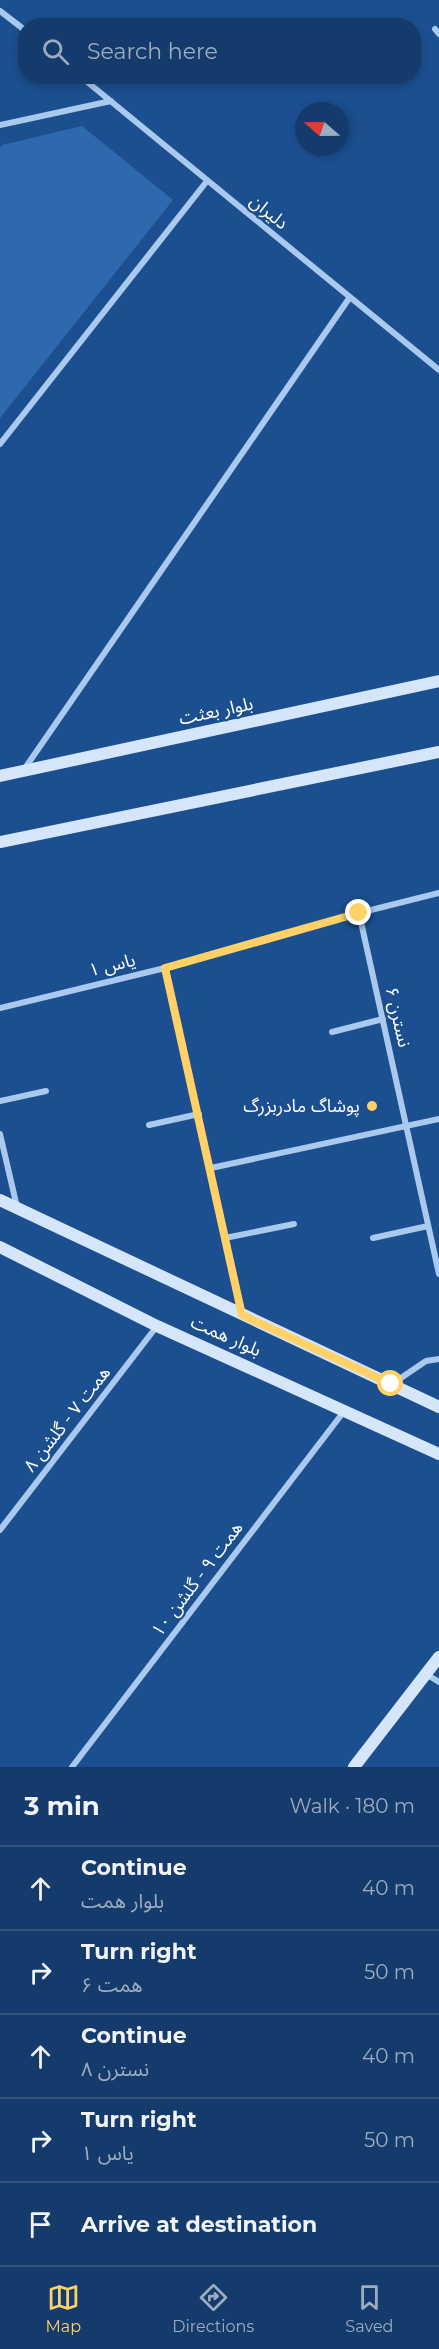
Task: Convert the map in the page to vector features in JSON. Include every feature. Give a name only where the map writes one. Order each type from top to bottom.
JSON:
[{"type":"street","points":[[0,10],[18,25]]},
{"type":"street","name":"دلیران","points":[[90,84],[439,370]]},
{"type":"street","points":[[0,125],[111,102]]},
{"type":"street","points":[[0,444],[207,181]]},
{"type":"street","points":[[22,772],[350,297]]},
{"type":"street","name":"بلوار بعثت","points":[[0,777],[439,681]]},
{"type":"street","points":[[0,842],[439,752]]},
{"type":"street","name":"یاس ۱","points":[[0,1008],[165,968],[359,913],[439,893]]},
{"type":"street","name":"نسترن ۶","points":[[359,913],[439,1274]]},
{"type":"street","points":[[165,968],[242,1315]]},
{"type":"street","points":[[332,1032],[383,1019]]},
{"type":"street","points":[[0,1101],[46,1091]]},
{"type":"street","points":[[149,1125],[199,1114]]},
{"type":"street","points":[[211,1168],[439,1119]]},
{"type":"street","points":[[0,1134],[17,1209]]},
{"type":"street","name":"بلوار همت","points":[[0,1200],[439,1407]]},
{"type":"street","points":[[225,1238],[294,1224]]},
{"type":"street","points":[[373,1238],[428,1226]]},
{"type":"street","name":"بلوار همت","points":[[0,1247],[158,1326],[439,1454]]},
{"type":"street","name":"همت ۷ - گلشن ۸","points":[[0,1530],[158,1326]]},
{"type":"street","points":[[391,1384],[426,1361],[439,1359]]},
{"type":"street","name":"همت ۹ - گلشن ۱۰","points":[[72,1767],[345,1410]]},
{"type":"street","points":[[354,1767],[439,1657]]},
{"type":"street","points":[[426,1674],[439,1683]]},
{"type":"shaded area","points":[[82,126],[173,200],[0,418],[0,148],[2,145]]},
{"type":"place","name":"پوشاگ مادربزرگ","points":[[372,1106]]},
{"type":"route","points":[[359,913],[165,968],[242,1315],[391,1384]]}]
